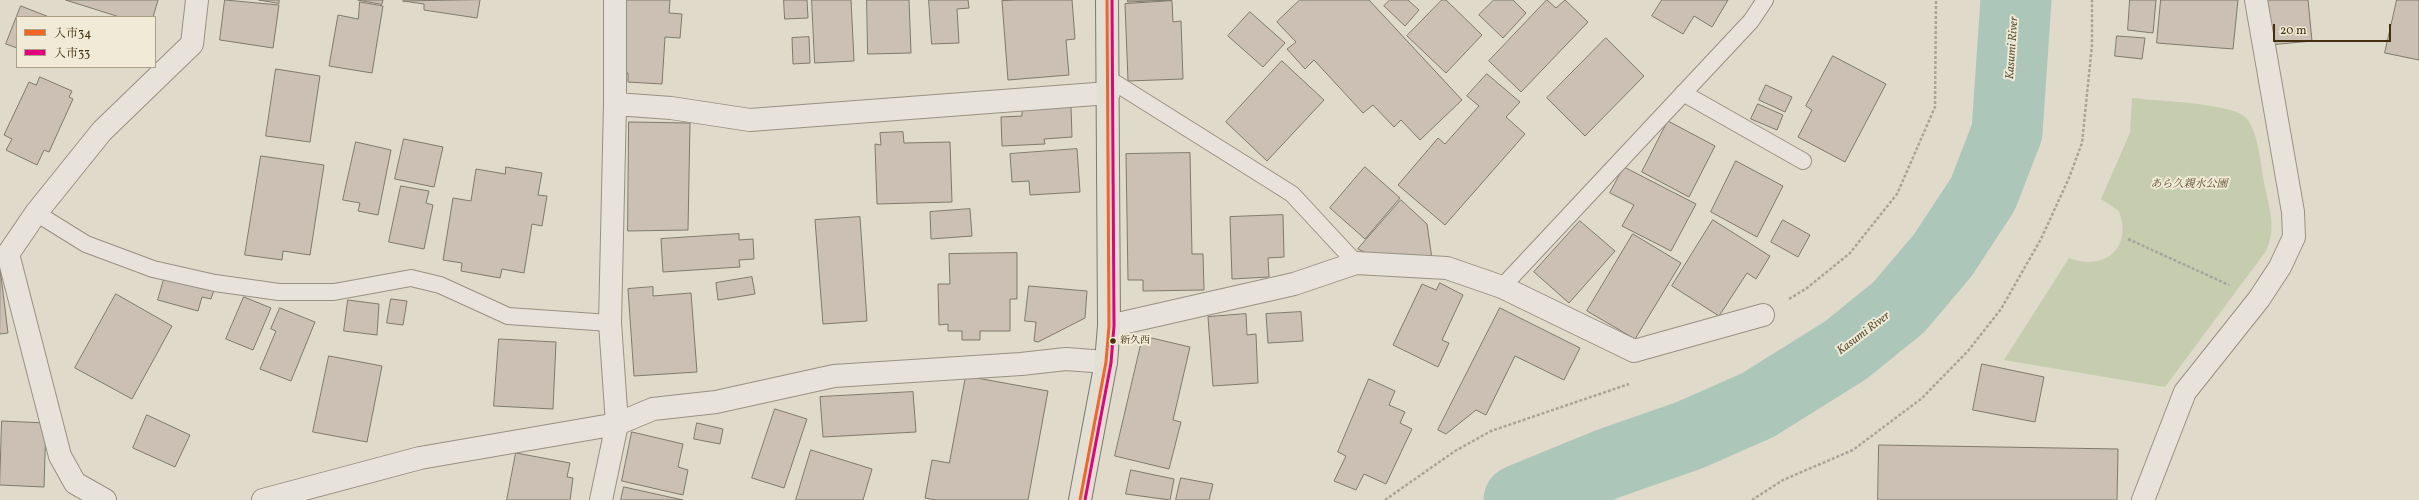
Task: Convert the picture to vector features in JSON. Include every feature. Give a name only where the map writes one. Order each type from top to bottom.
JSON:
[{"type":"main road","points":[[1080,500],[1106,362],[1109,326],[1109,86],[1107,0]]},
{"type":"street","points":[[105,500],[75,483],[60,456],[4,254],[102,131],[192,44],[197,0]]},
{"type":"street","points":[[601,500],[617,424],[610,322],[616,104],[615,0]]},
{"type":"street","points":[[2143,500],[2186,392],[2259,299],[2280,268],[2294,238],[2293,212],[2256,0]]},
{"type":"street","points":[[616,104],[671,108],[750,120],[1109,86]]},
{"type":"street","points":[[1109,326],[1232,296],[1294,284],[1356,264],[1446,268],[1502,286],[1634,351],[1762,315]]},
{"type":"street","points":[[263,500],[420,458],[617,424],[653,409],[716,402],[834,376],[1021,364],[1066,359],[1106,362]]},
{"type":"lane","points":[[1502,286],[1751,21],[1765,0]]},
{"type":"lane","points":[[1109,86],[1292,194],[1356,264]]},
{"type":"lane","points":[[1683,93],[1803,161]]},
{"type":"lane","points":[[36,212],[86,244],[153,269],[215,283],[279,292],[334,292],[411,278],[440,285],[508,316],[610,322]]},
{"type":"path","points":[[1752,500],[1783,480],[1853,450],[1921,400],[1968,351],[2002,309],[2041,238],[2069,178],[2082,143],[2091,52],[2092,0]]},
{"type":"path","points":[[2128,239],[2259,299]]},
{"type":"green space","name":"あら久親水公園","points":[[2132,98],[2208,105],[2236,112],[2244,116],[2249,121],[2256,138],[2270,209],[2272,226],[2266,251],[2165,387],[2004,360],[2069,258],[2082,262],[2094,262],[2104,259],[2112,254],[2119,246],[2122,236],[2122,224],[2119,211],[2101,199],[2130,133]]},
{"type":"building","points":[[66,0],[158,0],[153,16],[117,16]]},
{"type":"building","points":[[225,0],[279,5],[273,48],[220,40]]},
{"type":"building","points":[[259,0],[279,0],[279,3]]},
{"type":"building","points":[[358,0],[383,0],[382,4]]},
{"type":"building","points":[[480,0],[477,18],[424,10],[424,4],[403,1]]},
{"type":"building","points":[[626,0],[670,0],[669,13],[682,14],[680,38],[665,37],[662,84],[628,82],[628,73],[621,72]]},
{"type":"building","points":[[784,0],[807,0],[808,18],[785,19]]},
{"type":"building","points":[[812,0],[851,0],[854,61],[815,63]]},
{"type":"building","points":[[867,0],[909,0],[911,53],[868,54]]},
{"type":"building","points":[[929,0],[968,0],[969,8],[957,9],[959,43],[932,44]]},
{"type":"building","points":[[1072,0],[1075,39],[1066,40],[1069,75],[1008,80],[1002,1]]},
{"type":"building","points":[[1128,0],[1172,0],[1128,2]]},
{"type":"building","points":[[1300,0],[1369,0],[1462,100],[1420,140],[1401,120],[1394,127],[1373,105],[1363,113],[1314,60],[1305,69],[1287,49],[1296,42],[1277,22]]},
{"type":"building","points":[[1390,0],[1408,0],[1419,10],[1405,26],[1384,6]]},
{"type":"building","points":[[1442,0],[1446,0],[1482,35],[1446,73],[1407,36]]},
{"type":"building","points":[[1494,0],[1513,0],[1526,13],[1503,38],[1479,15]]},
{"type":"building","points":[[1547,0],[1556,8],[1565,0],[1588,22],[1521,92],[1489,61]]},
{"type":"building","points":[[1662,0],[1728,0],[1712,27],[1694,16],[1683,34],[1652,16]]},
{"type":"building","points":[[2130,0],[2156,0],[2153,33],[2128,30]]},
{"type":"building","points":[[2161,0],[2238,0],[2233,49],[2157,43]]},
{"type":"building","points":[[2265,0],[2308,0],[2312,41],[2269,45]]},
{"type":"building","points":[[2397,0],[2419,0],[2419,60],[2385,53]]},
{"type":"building","points":[[1172,1],[1173,22],[1181,21],[1183,79],[1128,81],[1125,4]]},
{"type":"building","points":[[360,2],[383,6],[372,73],[329,66],[338,15],[358,19]]},
{"type":"building","points":[[21,6],[46,16],[17,16]]},
{"type":"building","points":[[1250,12],[1285,43],[1263,67],[1228,36]]},
{"type":"building","points":[[16,19],[16,48],[6,44]]},
{"type":"building","points":[[2117,36],[2145,38],[2142,59],[2115,56]]},
{"type":"building","points":[[809,37],[810,63],[793,64],[792,38]]},
{"type":"building","points":[[1606,38],[1644,76],[1585,136],[1547,98]]},
{"type":"building","points":[[1833,56],[1886,84],[1845,162],[1798,137],[1812,110],[1806,106]]},
{"type":"building","points":[[1282,61],[1324,100],[1267,161],[1226,122]]},
{"type":"building","points":[[276,69],[320,76],[310,142],[266,136]]},
{"type":"building","points":[[1487,74],[1520,102],[1506,117],[1525,134],[1445,225],[1398,185],[1438,138],[1445,144],[1479,106],[1467,96]]},
{"type":"building","points":[[40,77],[72,91],[69,97],[73,99],[49,152],[44,150],[37,165],[6,150],[12,139],[4,135],[29,82],[36,85]]},
{"type":"building","points":[[1766,85],[1792,97],[1785,112],[1759,100]]},
{"type":"building","points":[[1758,104],[1783,115],[1777,130],[1751,119]]},
{"type":"building","points":[[1071,107],[1072,137],[1044,139],[1045,144],[1002,146],[1001,117],[1022,116],[1022,109]]},
{"type":"building","points":[[1668,121],[1715,146],[1689,197],[1642,172]]},
{"type":"building","points":[[629,122],[690,123],[688,230],[628,231]]},
{"type":"building","points":[[903,132],[904,143],[950,142],[952,202],[877,204],[875,144],[881,145],[880,133]]},
{"type":"building","points":[[404,139],[443,147],[434,187],[395,179]]},
{"type":"building","points":[[356,142],[391,150],[378,215],[358,211],[360,203],[343,200]]},
{"type":"building","points":[[1077,149],[1080,192],[1030,195],[1029,181],[1012,182],[1010,154]]},
{"type":"building","points":[[1190,153],[1192,254],[1203,254],[1204,290],[1143,291],[1143,280],[1128,280],[1126,154]]},
{"type":"building","points":[[261,156],[324,165],[310,255],[283,251],[282,260],[245,255]]},
{"type":"building","points":[[1736,161],[1783,186],[1757,237],[1711,212]]},
{"type":"building","points":[[506,167],[542,173],[538,195],[547,196],[542,226],[532,224],[524,273],[502,269],[500,278],[461,271],[462,263],[443,260],[453,198],[471,201],[476,169],[505,174]]},
{"type":"building","points":[[1365,167],[1400,198],[1365,239],[1330,208]]},
{"type":"building","points":[[1624,167],[1696,204],[1671,251],[1622,226],[1634,205],[1610,193]]},
{"type":"building","points":[[401,186],[429,191],[426,203],[433,205],[424,249],[389,242]]},
{"type":"building","points":[[1401,200],[1427,224],[1432,259],[1372,256],[1358,249]]},
{"type":"building","points":[[970,209],[972,236],[931,239],[930,212]]},
{"type":"building","points":[[1283,215],[1284,257],[1268,258],[1269,277],[1232,279],[1230,217]]},
{"type":"building","points":[[860,217],[867,321],[823,324],[815,220]]},
{"type":"building","points":[[1713,220],[1770,256],[1756,279],[1747,273],[1719,316],[1672,286]]},
{"type":"building","points":[[1783,220],[1810,235],[1798,257],[1771,242]]},
{"type":"building","points":[[1580,221],[1615,251],[1569,303],[1534,272]]},
{"type":"building","points":[[739,234],[739,240],[753,239],[754,259],[739,260],[740,267],[663,272],[661,239]]},
{"type":"building","points":[[1633,234],[1681,263],[1635,339],[1587,311]]},
{"type":"building","points":[[1017,253],[1017,299],[1010,299],[1010,331],[980,331],[980,340],[962,340],[962,331],[948,331],[948,324],[939,325],[938,284],[950,284],[949,254]]},
{"type":"building","points":[[0,268],[8,333],[0,334]]},
{"type":"building","points":[[165,276],[214,290],[211,299],[202,297],[198,311],[158,300]]},
{"type":"building","points":[[752,277],[755,294],[718,300],[716,283]]},
{"type":"building","points":[[1440,283],[1463,295],[1442,340],[1449,343],[1438,367],[1393,345],[1422,284],[1436,290]]},
{"type":"building","points":[[1029,286],[1087,291],[1085,318],[1038,342],[1034,341],[1036,322],[1025,321]]},
{"type":"building","points":[[653,287],[653,296],[691,293],[697,372],[634,376],[628,289]]},
{"type":"building","points":[[116,294],[172,326],[132,399],[75,368]]},
{"type":"building","points":[[244,297],[271,308],[253,350],[226,339]]},
{"type":"building","points":[[391,299],[407,301],[403,325],[387,323]]},
{"type":"building","points":[[348,300],[379,304],[377,335],[344,331]]},
{"type":"building","points":[[280,308],[315,322],[291,381],[260,369],[276,331],[271,329]]},
{"type":"building","points":[[1500,308],[1580,348],[1564,380],[1515,356],[1486,415],[1476,410],[1446,434],[1438,430]]},
{"type":"building","points":[[1301,312],[1303,341],[1268,343],[1266,314]]},
{"type":"building","points":[[1246,314],[1247,335],[1256,334],[1258,383],[1213,386],[1208,317]]},
{"type":"building","points":[[1143,336],[1190,347],[1173,420],[1181,422],[1169,469],[1115,456]]},
{"type":"building","points":[[499,339],[556,342],[553,409],[494,406]]},
{"type":"building","points":[[329,356],[382,366],[367,442],[313,432]]},
{"type":"building","points":[[1982,364],[2044,377],[2035,422],[1973,410]]},
{"type":"building","points":[[966,376],[1048,391],[1028,500],[936,500],[925,498],[932,460],[949,463]]},
{"type":"building","points":[[1369,379],[1395,391],[1389,405],[1405,412],[1400,423],[1412,429],[1386,484],[1364,474],[1356,490],[1334,481],[1346,456],[1338,452]]},
{"type":"building","points":[[913,392],[916,432],[823,437],[820,397]]},
{"type":"building","points":[[775,409],[807,419],[784,488],[752,478]]},
{"type":"building","points":[[147,415],[190,435],[175,467],[133,448]]},
{"type":"building","points":[[2,421],[46,423],[44,487],[0,485]]},
{"type":"building","points":[[697,423],[723,429],[720,444],[694,439]]},
{"type":"building","points":[[632,432],[683,444],[678,467],[688,470],[683,495],[622,481]]},
{"type":"building","points":[[1879,445],[2118,449],[2117,500],[1878,500]]},
{"type":"building","points":[[811,450],[872,469],[863,500],[796,500]]},
{"type":"building","points":[[516,453],[570,463],[567,477],[573,478],[570,500],[507,500]]},
{"type":"building","points":[[1131,470],[1174,479],[1170,500],[1126,494]]},
{"type":"building","points":[[1181,478],[1213,484],[1209,500],[1176,500]]},
{"type":"building","points":[[624,487],[683,500],[621,500]]},
{"type":"waterway","name":"Kasumi River","points":[[1519,500],[1607,464],[1690,435],[1758,405],[1846,350],[1899,307],[1943,255],[1983,194],[2007,132],[2016,0]]},
{"type":"transit line","name":"入市34","points":[[1080,500],[1106,362],[1109,326],[1107,0]]},
{"type":"transit line","name":"入市33","points":[[1085,500],[1111,363],[1114,326],[1112,0]]},
{"type":"place","name":"新久西","points":[[1113,341]]}]
